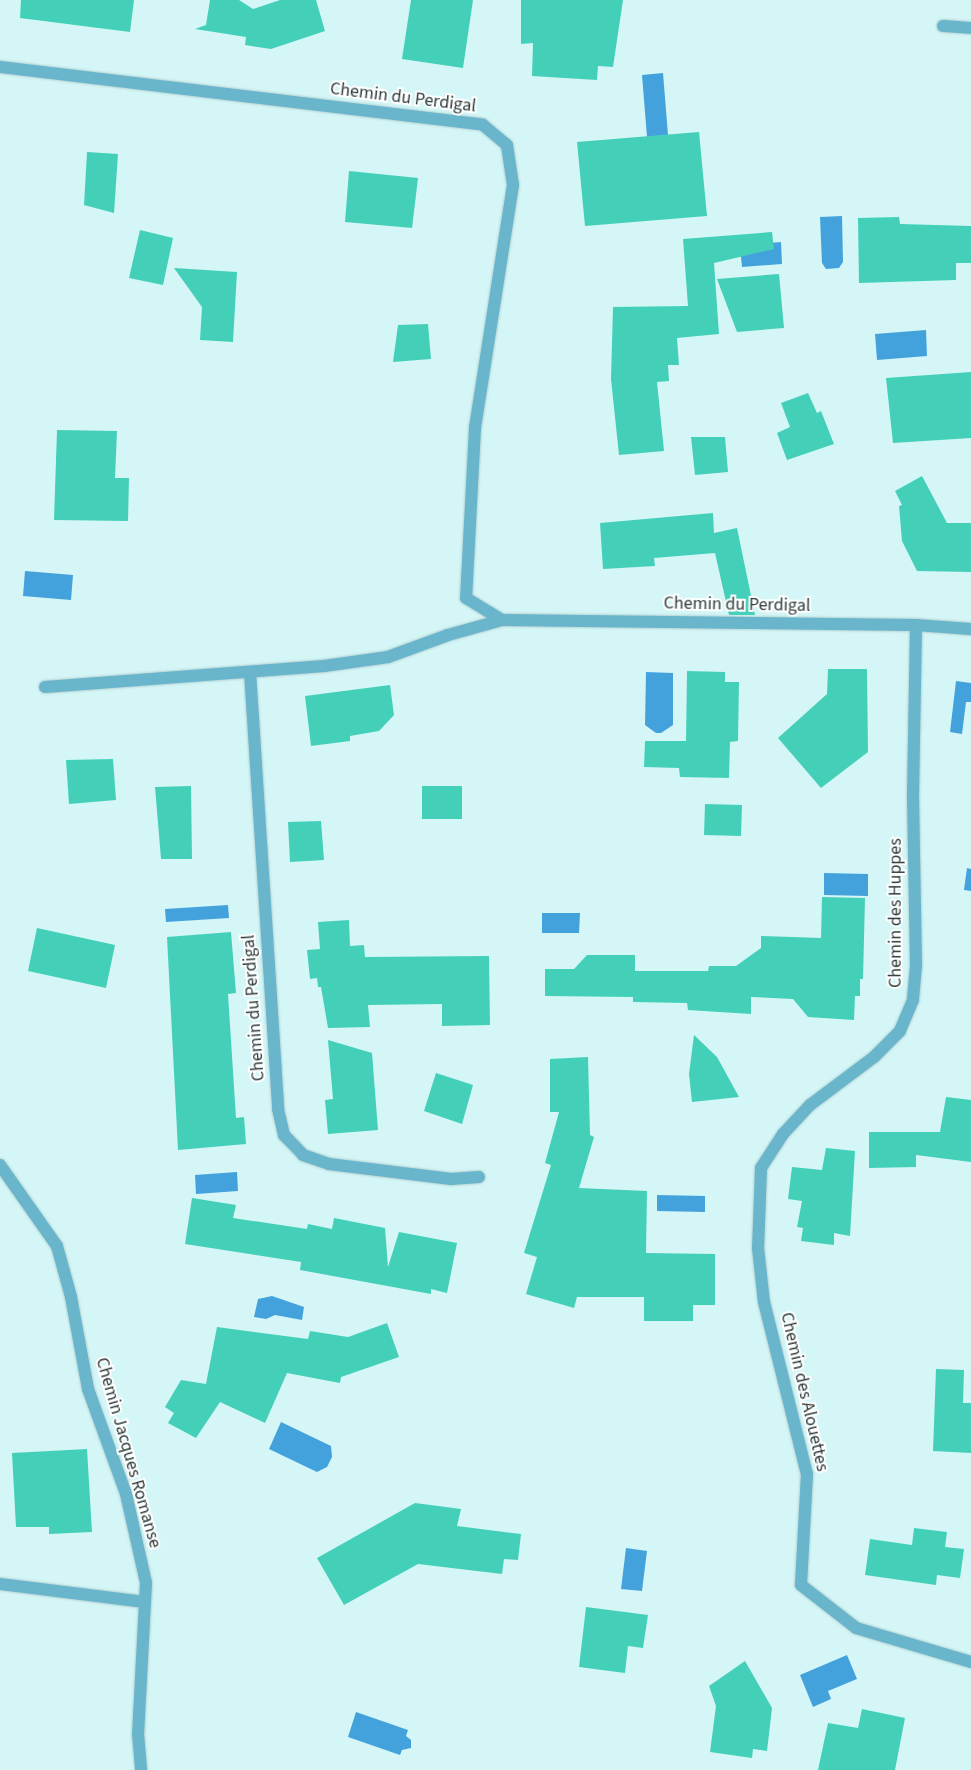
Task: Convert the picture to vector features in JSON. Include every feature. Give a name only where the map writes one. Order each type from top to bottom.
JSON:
[{"type":"street","points":[[943,26],[971,28]]},
{"type":"street","name":"Chemin du Perdigal","points":[[0,66],[483,125],[507,145],[513,185],[475,428],[466,598],[502,620]]},
{"type":"street","name":"Chemin du Perdigal","points":[[45,688],[250,672],[388,657],[448,634],[502,620],[916,626],[971,629]]},
{"type":"street","name":"Chemin des Huppes","points":[[760,1168],[783,1134],[810,1105],[874,1057],[900,1031],[913,1000],[916,965],[913,795],[916,626]]},
{"type":"street","name":"Chemin du Perdigal","points":[[250,672],[278,1109],[284,1135],[303,1155],[329,1164],[451,1180],[479,1177]]},
{"type":"street","name":"Chemin Jacques Romanse","points":[[0,1165],[57,1246],[71,1297],[88,1389],[126,1494],[146,1583],[138,1734],[141,1770]]},
{"type":"street","name":"Chemin des Alouettes","points":[[760,1168],[758,1248],[764,1302],[807,1474],[801,1585],[856,1628],[971,1662]]},
{"type":"street","points":[[0,1584],[144,1602]]},
{"type":"water","points":[[663,73],[668,135],[647,137],[642,75]]},
{"type":"water","points":[[842,216],[843,262],[839,268],[826,269],[822,263],[820,217]]},
{"type":"water","points":[[781,242],[782,264],[742,267],[740,246]]},
{"type":"water","points":[[926,330],[927,356],[877,360],[875,334]]},
{"type":"water","points":[[25,571],[73,575],[71,600],[23,596]]},
{"type":"water","points":[[646,672],[673,673],[673,725],[661,733],[656,733],[645,725]]},
{"type":"water","points":[[956,681],[971,683],[971,702],[966,702],[962,734],[950,732]]},
{"type":"water","points":[[967,868],[971,869],[971,891],[964,890]]},
{"type":"water","points":[[824,873],[868,874],[868,896],[824,895]]},
{"type":"water","points":[[228,905],[229,918],[166,922],[165,909]]},
{"type":"water","points":[[542,913],[580,913],[579,933],[542,933]]},
{"type":"water","points":[[237,1172],[238,1191],[196,1194],[195,1175]]},
{"type":"water","points":[[657,1195],[705,1196],[705,1212],[657,1211]]},
{"type":"water","points":[[272,1296],[304,1307],[302,1320],[275,1315],[266,1319],[254,1317],[258,1299]]},
{"type":"water","points":[[281,1422],[331,1446],[332,1457],[327,1467],[317,1472],[269,1449]]},
{"type":"water","points":[[626,1548],[647,1551],[642,1591],[621,1589]]},
{"type":"water","points":[[847,1655],[857,1679],[828,1691],[831,1699],[813,1707],[800,1675]]},
{"type":"water","points":[[356,1712],[408,1730],[406,1736],[411,1740],[411,1748],[402,1750],[400,1755],[348,1737]]},
{"type":"building","points":[[21,0],[134,0],[130,32],[20,18]]},
{"type":"building","points":[[210,0],[239,0],[253,9],[280,0],[316,0],[325,31],[271,49],[245,45],[246,37],[195,29],[206,25]]},
{"type":"building","points":[[411,0],[473,0],[463,68],[402,59]]},
{"type":"building","points":[[521,0],[623,0],[613,67],[598,66],[597,80],[532,76],[533,43],[521,44]]},
{"type":"building","points":[[699,132],[707,216],[585,226],[577,142]]},
{"type":"building","points":[[87,152],[118,154],[114,213],[84,205]]},
{"type":"building","points":[[349,171],[418,178],[412,228],[345,222]]},
{"type":"building","points":[[899,217],[900,224],[971,226],[971,263],[956,263],[956,280],[859,283],[858,218]]},
{"type":"building","points":[[140,230],[173,238],[163,285],[129,278]]},
{"type":"building","points":[[772,232],[774,249],[714,263],[719,334],[677,338],[679,365],[668,365],[669,381],[657,382],[664,451],[619,455],[611,379],[613,307],[688,306],[683,239]]},
{"type":"building","points":[[174,268],[237,272],[233,342],[200,340],[202,307]]},
{"type":"building","points":[[779,274],[784,328],[737,332],[717,279]]},
{"type":"building","points":[[428,324],[431,359],[393,362],[398,325]]},
{"type":"building","points":[[971,372],[971,438],[893,443],[886,378]]},
{"type":"building","points":[[808,393],[817,413],[821,411],[834,444],[787,460],[777,433],[790,427],[781,403]]},
{"type":"building","points":[[57,430],[117,431],[115,478],[129,478],[128,521],[54,520]]},
{"type":"building","points":[[691,437],[725,437],[728,472],[695,475]]},
{"type":"building","points":[[922,476],[947,523],[971,523],[971,572],[917,571],[902,541],[899,506],[902,505],[895,491]]},
{"type":"building","points":[[713,513],[714,533],[737,528],[755,615],[729,615],[715,553],[654,558],[655,566],[603,569],[600,523]]},
{"type":"building","points":[[828,669],[867,669],[868,752],[821,788],[778,738],[827,694]]},
{"type":"building","points":[[687,671],[725,672],[725,682],[739,682],[738,741],[730,742],[729,778],[680,777],[679,768],[644,767],[645,741],[686,741]]},
{"type":"building","points":[[390,685],[394,715],[379,731],[350,736],[350,741],[311,746],[305,696]]},
{"type":"building","points":[[113,759],[116,800],[69,804],[66,760]]},
{"type":"building","points":[[191,786],[192,859],[161,859],[155,787]]},
{"type":"building","points":[[422,786],[462,786],[462,819],[422,819]]},
{"type":"building","points":[[705,804],[742,805],[741,836],[704,835]]},
{"type":"building","points":[[321,821],[324,860],[290,862],[288,822]]},
{"type":"building","points":[[822,897],[865,898],[863,979],[860,979],[860,996],[855,996],[854,1020],[808,1017],[793,999],[751,997],[751,1014],[688,1010],[687,1003],[633,1002],[633,997],[545,996],[545,969],[574,969],[587,955],[635,955],[635,971],[708,971],[709,966],[736,966],[761,948],[761,936],[821,938]]},
{"type":"building","points":[[349,920],[350,946],[364,945],[365,957],[489,956],[490,1025],[442,1026],[442,1004],[368,1005],[370,1027],[328,1028],[321,987],[318,987],[317,978],[310,979],[307,950],[320,949],[318,922]]},
{"type":"building","points":[[37,928],[115,945],[106,988],[28,971]]},
{"type":"building","points":[[231,932],[236,993],[228,994],[236,1118],[244,1117],[246,1144],[178,1150],[167,937]]},
{"type":"building","points":[[694,1035],[717,1057],[739,1097],[692,1102],[689,1074]]},
{"type":"building","points":[[328,1040],[372,1053],[378,1130],[328,1134],[325,1100],[333,1099]]},
{"type":"building","points":[[588,1057],[590,1135],[594,1137],[579,1188],[647,1191],[646,1253],[715,1254],[715,1305],[693,1305],[693,1321],[644,1321],[644,1297],[577,1297],[574,1308],[526,1294],[537,1257],[524,1253],[551,1165],[545,1163],[559,1112],[550,1112],[550,1059]]},
{"type":"building","points":[[436,1073],[473,1085],[462,1124],[424,1111]]},
{"type":"building","points":[[946,1097],[971,1100],[971,1162],[916,1155],[916,1167],[869,1168],[869,1132],[940,1132]]},
{"type":"building","points":[[826,1148],[855,1151],[850,1236],[834,1233],[834,1245],[801,1241],[803,1228],[797,1227],[802,1201],[788,1199],[792,1167],[822,1170]]},
{"type":"building","points":[[192,1198],[236,1205],[233,1218],[307,1229],[308,1224],[332,1229],[334,1218],[385,1228],[388,1267],[399,1232],[457,1243],[447,1293],[431,1289],[431,1294],[300,1270],[301,1262],[185,1244]]},
{"type":"building","points":[[387,1323],[399,1357],[341,1377],[340,1383],[287,1373],[265,1423],[220,1402],[196,1438],[168,1423],[174,1413],[165,1407],[181,1380],[206,1384],[217,1327],[308,1339],[310,1331],[348,1337]]},
{"type":"building","points":[[936,1369],[964,1370],[963,1403],[971,1403],[971,1453],[933,1451]]},
{"type":"building","points":[[87,1449],[92,1532],[49,1534],[49,1527],[16,1527],[12,1453]]},
{"type":"building","points":[[415,1503],[461,1509],[457,1526],[521,1534],[518,1560],[504,1559],[502,1574],[418,1564],[344,1605],[317,1558]]},
{"type":"building","points":[[914,1528],[947,1532],[945,1547],[964,1549],[960,1578],[937,1575],[936,1585],[865,1575],[870,1539],[912,1545]]},
{"type":"building","points":[[586,1607],[648,1615],[643,1648],[628,1646],[625,1673],[579,1667]]},
{"type":"building","points":[[745,1661],[772,1708],[767,1751],[753,1749],[752,1758],[710,1752],[716,1706],[709,1686]]},
{"type":"building","points":[[862,1709],[905,1718],[895,1770],[818,1770],[828,1723],[858,1728]]}]
